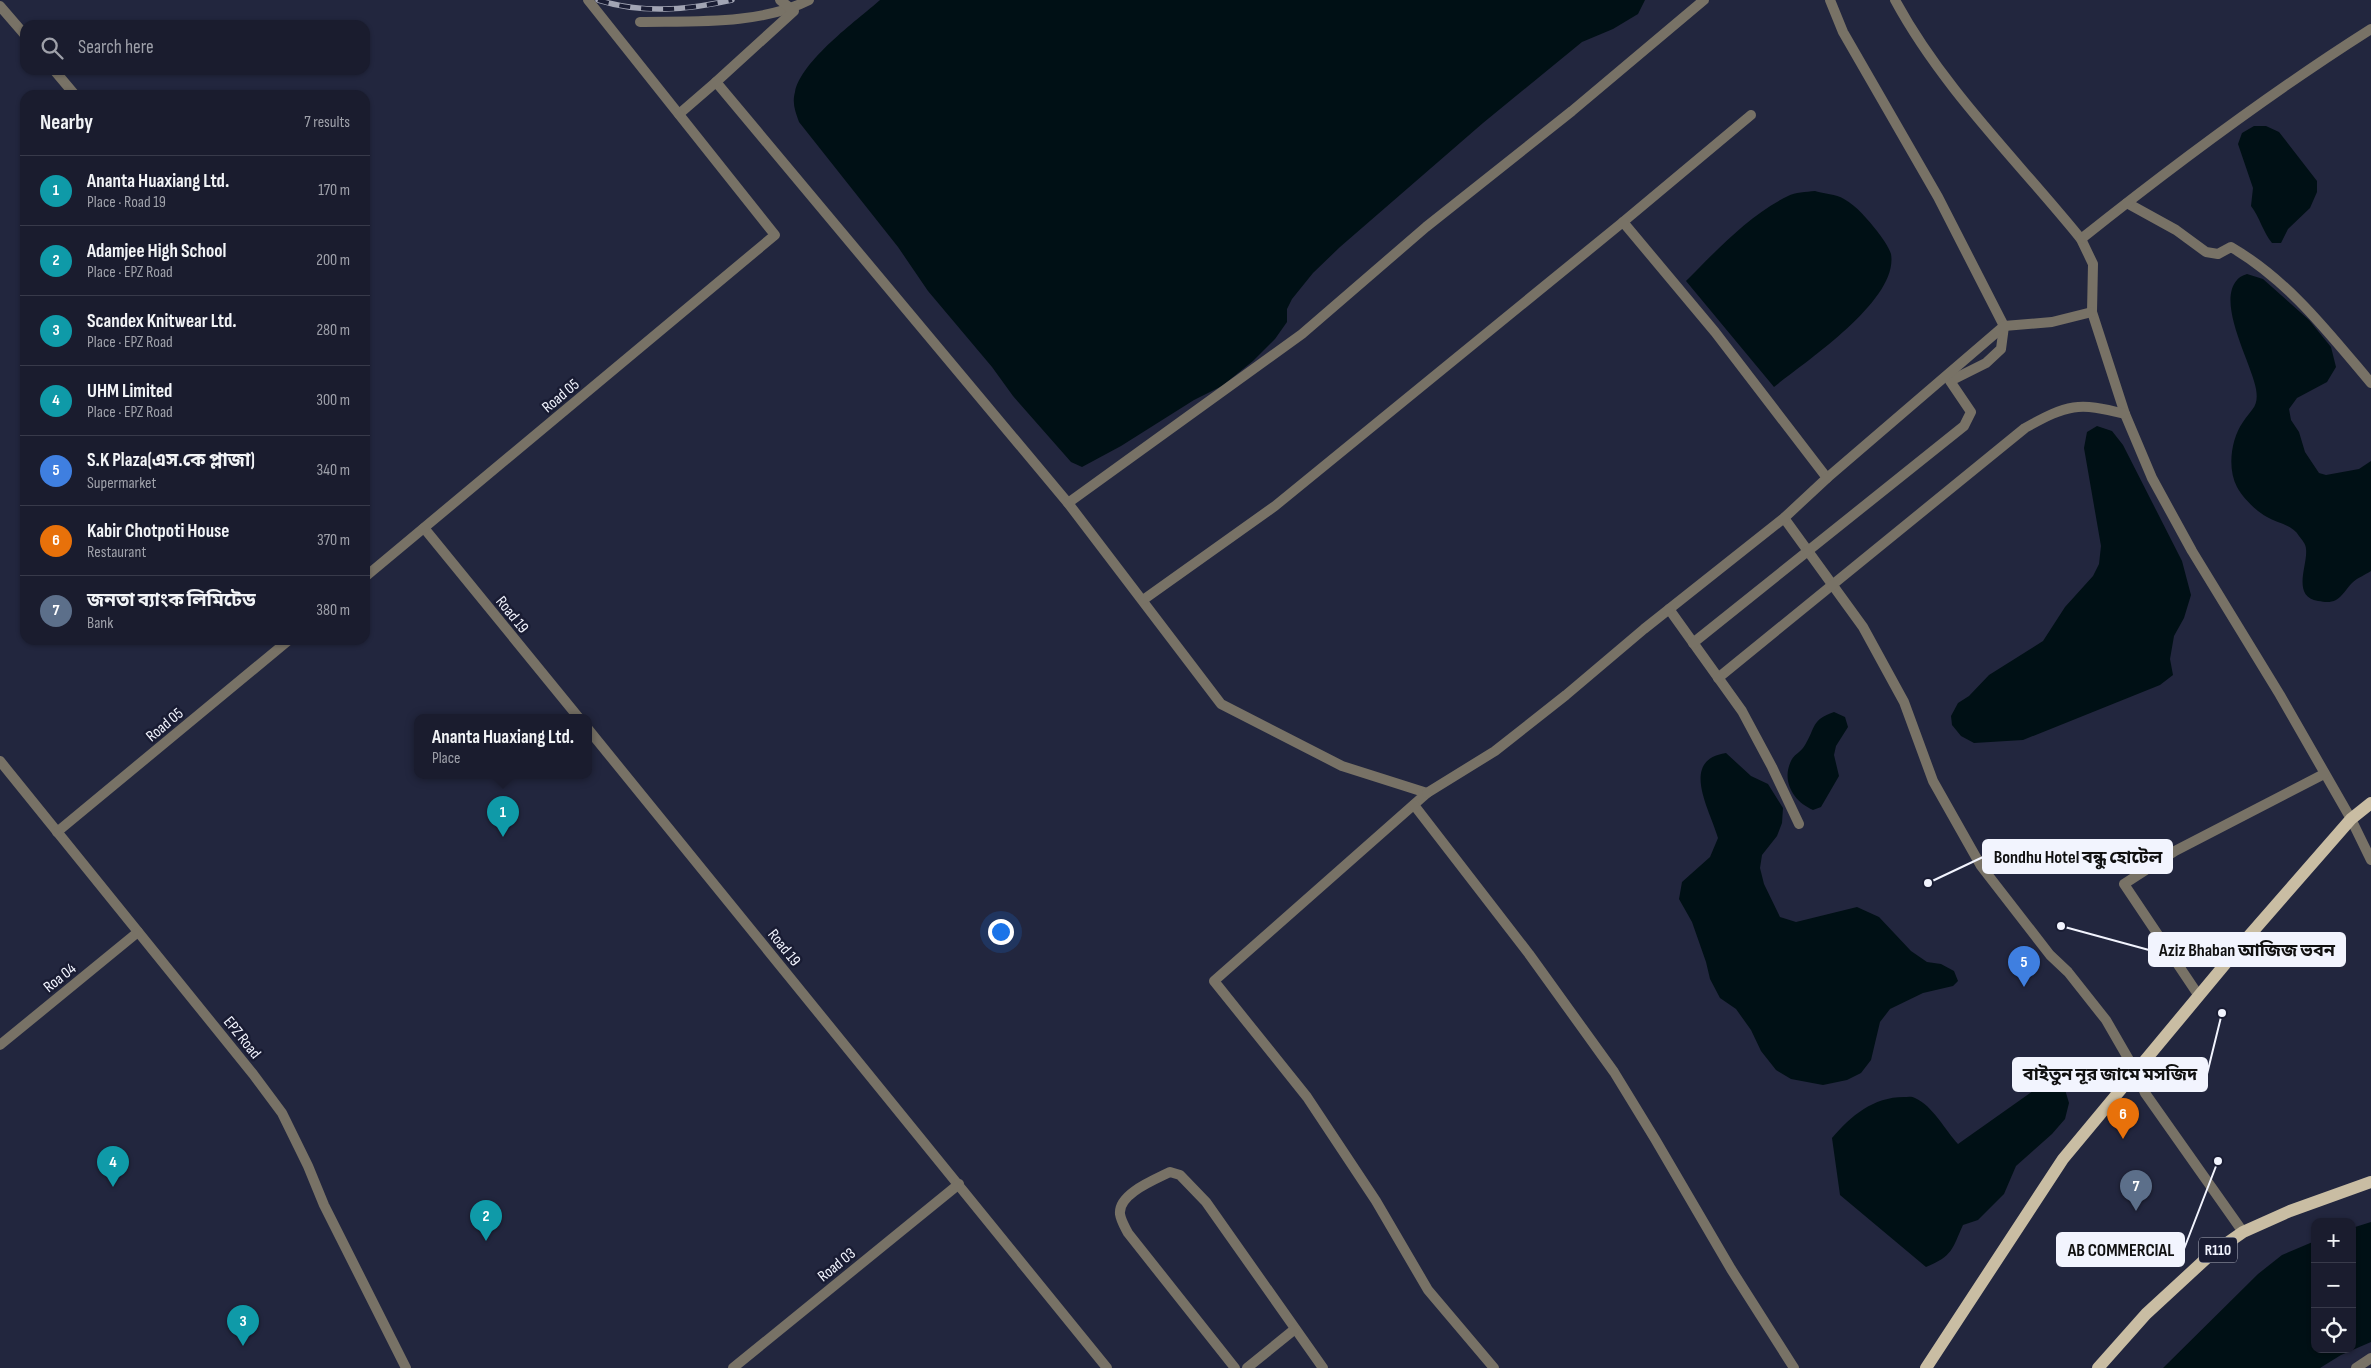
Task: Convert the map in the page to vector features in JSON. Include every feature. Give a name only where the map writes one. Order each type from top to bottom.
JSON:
[{"type":"main road","points":[[1926,1368],[2063,1159],[2351,819],[2371,804]]},
{"type":"main road","name":"R110","points":[[2098,1368],[2141,1320],[2210,1255],[2243,1232],[2290,1211],[2371,1182]]},
{"type":"street","points":[[588,0],[679,114],[794,10],[780,0]]},
{"type":"street","points":[[640,22],[731,20],[795,7],[809,0]]},
{"type":"street","points":[[1068,503],[1302,334],[1426,228],[1572,111],[1704,0]]},
{"type":"street","points":[[1693,643],[1964,426],[1971,412],[1950,380],[1986,363],[2002,349],[2004,326],[1938,197],[1843,32],[1830,0]]},
{"type":"street","points":[[1895,0],[1910,27],[1966,103],[2081,239],[2093,264],[2092,312],[2125,414],[2156,486],[2192,551],[2280,694],[2351,819],[2371,860]]},
{"type":"street","points":[[0,6],[20,29]]},
{"type":"street","points":[[2081,239],[2313,66],[2371,29]]},
{"type":"street","points":[[58,75],[71,90]]},
{"type":"street","points":[[716,82],[1068,503],[1221,704],[1342,766],[1427,794]]},
{"type":"street","name":"Road 05","points":[[370,573],[775,235],[679,114]]},
{"type":"street","points":[[1142,600],[1275,506],[1751,115]]},
{"type":"street","points":[[2127,203],[2176,230],[2206,252],[2218,254],[2231,248],[2251,259],[2292,292],[2324,325],[2371,383]]},
{"type":"street","points":[[1623,222],[1714,332],[1827,478]]},
{"type":"street","points":[[1494,1368],[1428,1290],[1376,1201],[1307,1097],[1214,981],[1427,794],[1495,751],[1566,695],[1668,609],[1784,518],[1827,478],[2004,326],[2052,322],[2092,312]]},
{"type":"street","points":[[1718,678],[2025,428],[2066,407],[2095,406],[2125,414]]},
{"type":"street","points":[[1784,518],[1863,627],[1904,702],[1933,781],[1981,866],[2050,955],[2068,972],[2106,1020],[2136,1072],[2145,1093],[2243,1232]]},
{"type":"street","name":"Road 19","points":[[424,528],[576,714]]},
{"type":"street","points":[[1668,609],[1742,712],[1772,767],[1799,824]]},
{"type":"street","name":"Road 05","points":[[57,832],[283,645]]},
{"type":"street","name":"Road 19","points":[[592,734],[1107,1368]]},
{"type":"street","name":"EPZ Road","points":[[0,761],[253,1074],[282,1113],[308,1166],[324,1205],[406,1368]]},
{"type":"street","points":[[2200,996],[2124,884],[2175,850],[2324,774]]},
{"type":"street","points":[[1414,806],[1529,954],[1614,1072],[1731,1269],[1794,1368]]},
{"type":"street","name":"Roa 04","points":[[0,1045],[138,932]]},
{"type":"street","points":[[1235,1368],[1128,1232],[1121,1219],[1120,1212],[1124,1199],[1147,1183],[1170,1172],[1180,1175],[1206,1202],[1324,1368]]},
{"type":"street","name":"Road 03","points":[[733,1368],[959,1184]]},
{"type":"street","points":[[1247,1368],[1295,1329]]},
{"type":"street","points":[[2356,1368],[2371,1358]]},
{"type":"shaded area","points":[[880,0],[1645,0],[1638,14],[1613,29],[1582,42],[1483,123],[1340,247],[1313,273],[1292,299],[1287,309],[1287,322],[1275,339],[1253,361],[1222,386],[1194,400],[1121,446],[1082,467],[1071,462],[1013,396],[992,367],[928,291],[898,247],[799,122],[794,107],[794,96],[799,80],[807,67],[844,30]]},
{"type":"shaded area","points":[[2254,126],[2266,126],[2279,132],[2317,181],[2317,192],[2310,208],[2288,229],[2281,243],[2272,243],[2251,206],[2253,188],[2238,144],[2242,133]]},
{"type":"shaded area","points":[[1815,191],[1841,197],[1862,213],[1881,236],[1890,251],[1890,272],[1881,291],[1848,328],[1774,387],[1686,281],[1734,234],[1760,213],[1791,195]]},
{"type":"shaded area","points":[[2247,274],[2263,279],[2309,320],[2331,347],[2336,367],[2327,382],[2297,398],[2289,409],[2291,420],[2299,432],[2305,452],[2319,473],[2326,475],[2359,469],[2371,461],[2371,571],[2354,581],[2340,597],[2332,602],[2318,601],[2310,598],[2305,593],[2303,579],[2306,547],[2304,542],[2293,529],[2267,517],[2254,508],[2237,487],[2234,479],[2231,463],[2233,445],[2239,429],[2256,404],[2257,395],[2237,334],[2231,303],[2232,290],[2237,280]]},
{"type":"shaded area","points":[[2097,426],[2112,431],[2123,445],[2182,561],[2191,595],[2184,618],[2174,636],[2170,659],[2173,675],[2160,685],[2023,740],[1974,743],[1961,736],[1952,725],[1951,716],[1958,703],[1969,696],[1989,675],[2043,641],[2065,607],[2093,576],[2099,564],[2101,546],[2084,448],[2087,432]]},
{"type":"shaded area","points":[[1834,712],[1845,717],[1848,727],[1836,746],[1834,755],[1839,776],[1821,807],[1813,810],[1800,802],[1791,790],[1788,783],[1789,767],[1793,757],[1804,747],[1818,721]]},
{"type":"shaded area","points":[[1726,753],[1751,776],[1768,784],[1783,808],[1782,823],[1777,836],[1762,855],[1760,868],[1764,884],[1780,917],[1796,922],[1857,907],[1879,917],[1911,951],[1927,962],[1941,964],[1954,971],[1958,981],[1953,986],[1923,993],[1890,1009],[1880,1022],[1871,1060],[1861,1073],[1847,1080],[1823,1085],[1791,1079],[1776,1070],[1761,1051],[1751,1030],[1736,1009],[1720,998],[1710,979],[1692,922],[1679,899],[1682,882],[1710,857],[1718,838],[1701,788],[1701,776],[1704,765],[1712,758]]},
{"type":"shaded area","points":[[2052,1083],[2064,1086],[2069,1103],[2065,1119],[2052,1134],[2016,1166],[2004,1194],[1978,1220],[1963,1225],[1954,1246],[1947,1255],[1935,1263],[1926,1267],[1840,1195],[1832,1138],[1855,1115],[1873,1104],[1893,1098],[1914,1097],[1933,1112],[1958,1144],[2037,1088]]},
{"type":"shaded area","points":[[2371,1222],[2371,1342],[2356,1348],[2356,1263],[2356,1227]]},
{"type":"shaded area","points":[[2311,1243],[2311,1353],[2346,1353],[2320,1368],[2163,1368],[2258,1274],[2282,1255]]},
{"type":"railway","points":[[598,0],[648,9],[682,8],[732,0]]},
{"type":"place","name":"Ananta Huaxiang Ltd.","points":[[503,837]]},
{"type":"place","name":"Bondhu Hotel বন্ধু হোটেল","points":[[1928,883]]},
{"type":"place","name":"Aziz Bhaban আজিজ ভবন","points":[[2061,926]]},
{"type":"place","name":"S.K Plaza(এস.কে প্লাজা)","points":[[2024,987]]},
{"type":"place","name":"বাইতুন নূর জামে মসজিদ","points":[[2222,1013]]},
{"type":"place","name":"Kabir Chotpoti House","points":[[2123,1139]]},
{"type":"place","name":"AB COMMERCIAL","points":[[2218,1161]]},
{"type":"place","name":"UHM Limited","points":[[113,1187]]},
{"type":"place","name":"জনতা ব্যাংক লিমিটেড","points":[[2136,1211]]},
{"type":"place","name":"Adamjee High School","points":[[486,1241]]},
{"type":"place","name":"Scandex Knitwear Ltd.","points":[[243,1346]]}]
